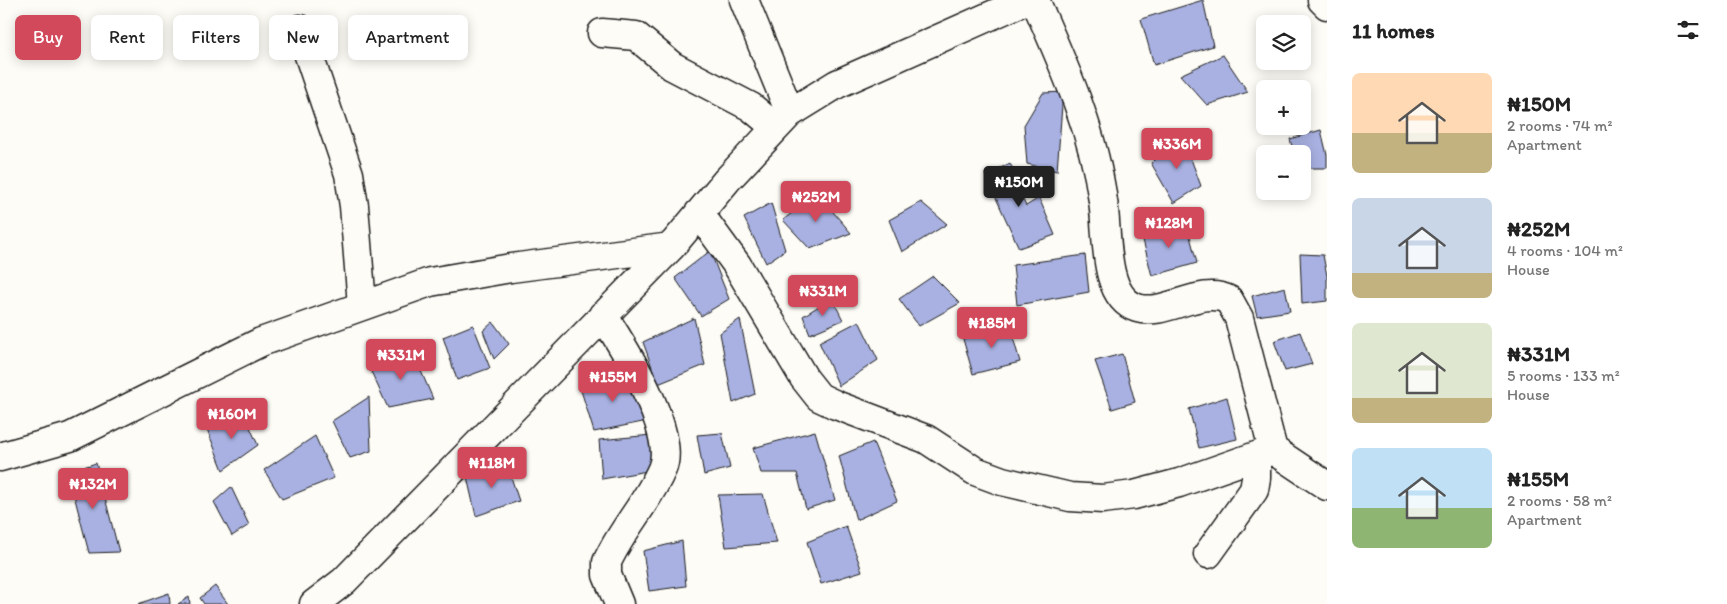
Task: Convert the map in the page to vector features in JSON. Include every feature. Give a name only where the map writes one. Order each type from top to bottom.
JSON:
[{"type":"street","points":[[744,0],[783,120]]},
{"type":"street","points":[[314,604],[344,581],[671,247],[783,120],[837,84],[1026,0]]},
{"type":"street","points":[[1035,0],[1074,90],[1093,146],[1103,200],[1112,282],[1120,296],[1137,308],[1150,309],[1213,295],[1225,297],[1233,303],[1240,318],[1265,453],[1256,478],[1254,490],[1208,554]]},
{"type":"street","points":[[1322,0],[1327,5]]},
{"type":"street","points":[[602,33],[636,36],[672,66],[751,107],[783,120]]},
{"type":"street","points":[[310,60],[348,174],[354,206],[362,305]]},
{"type":"street","points":[[699,213],[737,265],[804,378],[819,397],[836,406],[904,428],[926,439],[975,471],[1002,482],[1070,497],[1103,499],[1134,495],[1179,483],[1265,453],[1327,486]]},
{"type":"street","points":[[0,458],[70,437],[156,396],[261,342],[430,282],[511,268],[671,247]]},
{"type":"street","points":[[603,315],[628,353],[640,378],[657,420],[666,451],[662,471],[607,562],[607,575],[619,604]]},
{"type":"building","points":[[1203,0],[1213,46],[1154,65],[1141,19]]},
{"type":"building","points":[[1223,55],[1248,92],[1207,105],[1180,75]]},
{"type":"building","points":[[1063,92],[1057,171],[1027,164],[1024,125],[1043,93]]},
{"type":"building","points":[[1321,130],[1327,155],[1327,168],[1311,168],[1311,145],[1292,145],[1290,139],[1311,135],[1311,133]]},
{"type":"building","points":[[1181,132],[1201,186],[1174,203],[1151,163]]},
{"type":"building","points":[[1010,164],[1022,182],[1016,186],[1026,206],[1039,198],[1055,235],[1019,248],[985,174]]},
{"type":"building","points":[[817,193],[851,233],[810,249],[783,220]]},
{"type":"building","points":[[921,202],[947,224],[902,252],[889,220]]},
{"type":"building","points":[[771,203],[785,250],[766,263],[744,218]]},
{"type":"building","points":[[1186,221],[1197,263],[1152,276],[1142,236]]},
{"type":"building","points":[[710,251],[729,299],[701,316],[675,278]]},
{"type":"building","points":[[1300,254],[1323,255],[1327,276],[1327,301],[1302,304]]},
{"type":"building","points":[[1085,255],[1089,292],[1017,305],[1013,265]]},
{"type":"building","points":[[933,276],[960,303],[919,326],[899,299]]},
{"type":"building","points":[[1285,287],[1290,311],[1257,316],[1252,296]]},
{"type":"building","points":[[832,298],[843,320],[810,334],[803,316]]},
{"type":"building","points":[[694,318],[705,365],[658,384],[643,342]]},
{"type":"building","points":[[740,319],[755,394],[733,403],[720,333]]},
{"type":"building","points":[[859,321],[878,360],[839,386],[819,342]]},
{"type":"building","points":[[493,322],[509,344],[494,359],[483,331]]},
{"type":"building","points":[[1009,323],[1020,362],[973,374],[963,339]]},
{"type":"building","points":[[473,325],[490,368],[457,380],[443,337]]},
{"type":"building","points":[[1300,332],[1312,364],[1285,371],[1274,341]]},
{"type":"building","points":[[412,350],[433,399],[388,408],[369,367]]},
{"type":"building","points":[[1122,354],[1135,402],[1112,409],[1095,361]]},
{"type":"building","points":[[618,370],[657,419],[594,432],[579,384]]},
{"type":"building","points":[[369,397],[371,451],[350,458],[332,421]]},
{"type":"building","points":[[1227,397],[1237,439],[1199,448],[1189,409]]},
{"type":"building","points":[[244,414],[258,445],[223,470],[207,429]]},
{"type":"building","points":[[815,431],[835,500],[806,509],[797,473],[761,473],[753,448]]},
{"type":"building","points":[[722,433],[730,468],[704,475],[697,435]]},
{"type":"building","points":[[652,435],[653,470],[602,479],[599,440]]},
{"type":"building","points":[[315,436],[334,478],[282,499],[264,470]]},
{"type":"building","points":[[873,442],[897,501],[856,520],[839,456]]},
{"type":"building","points":[[506,462],[519,501],[476,516],[467,477]]},
{"type":"building","points":[[96,463],[119,552],[89,553],[68,472]]},
{"type":"building","points":[[231,487],[249,525],[232,536],[214,502]]},
{"type":"building","points":[[763,494],[777,543],[726,547],[718,495]]},
{"type":"building","points":[[846,526],[862,571],[821,584],[807,542]]},
{"type":"building","points":[[682,541],[686,586],[649,591],[643,551]]},
{"type":"building","points":[[215,586],[228,604],[204,604],[200,598]]},
{"type":"building","points":[[169,593],[170,604],[138,604]]},
{"type":"building","points":[[189,597],[190,604],[178,604]]}]
